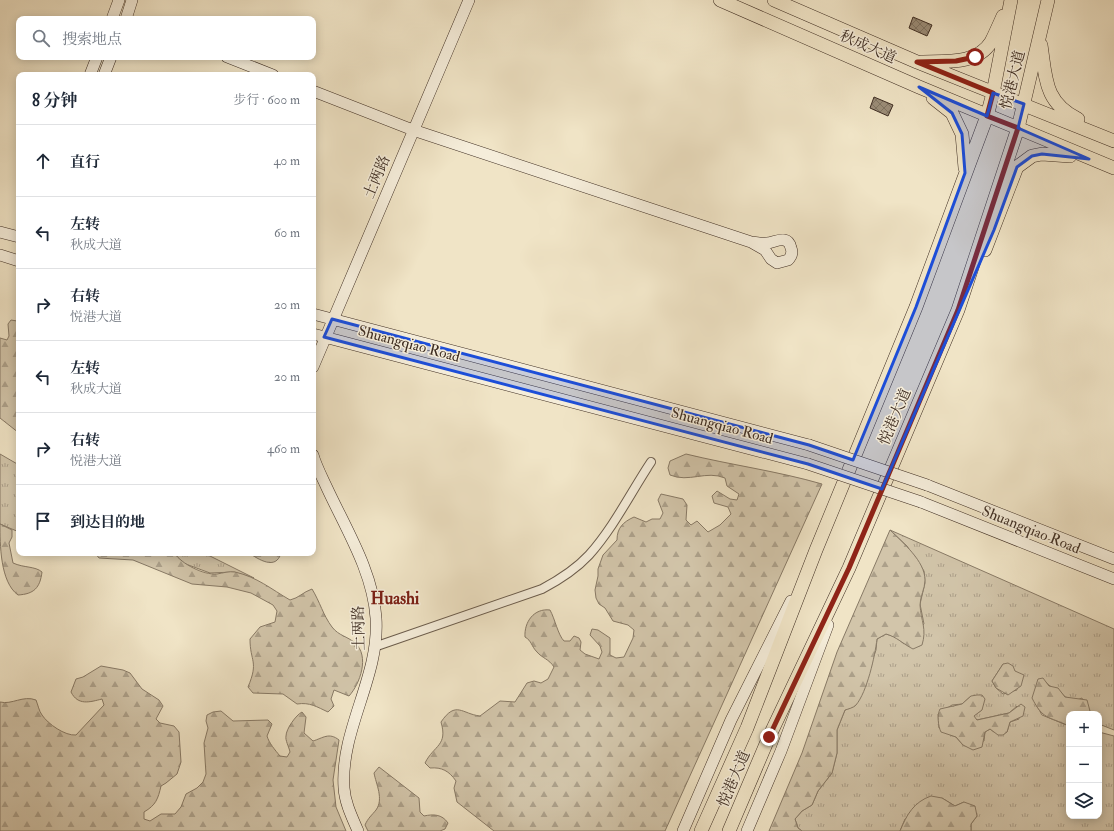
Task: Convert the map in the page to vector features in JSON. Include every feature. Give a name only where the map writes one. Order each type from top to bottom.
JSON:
[{"type":"main road","name":"秋成大道","points":[[720,0],[987,116],[1114,168]]},
{"type":"main road","name":"秋成大道","points":[[774,0],[917,62],[1114,140]]},
{"type":"main road","points":[[917,62],[956,61],[975,57],[990,43],[1010,0]]},
{"type":"main road","name":"悦港大道","points":[[702,826],[746,728],[816,550],[916,307],[987,116],[993,93],[1010,0]]},
{"type":"main road","name":"悦港大道","points":[[729,831],[769,737],[849,568],[958,310],[1018,128],[1048,0]]},
{"type":"main road","points":[[1040,38],[1046,82],[1054,102],[1070,114],[1114,140]]},
{"type":"main road","points":[[919,87],[952,113],[962,134],[965,173]]},
{"type":"main road","points":[[958,310],[994,230],[1017,167],[1032,156],[1042,154],[1053,153],[1089,159]]},
{"type":"street","points":[[113,16],[119,0]]},
{"type":"street","points":[[128,16],[132,0]]},
{"type":"street","name":"土两路","points":[[316,359],[469,0]]},
{"type":"street","points":[[91,72],[96,60]]},
{"type":"street","points":[[105,72],[110,60]]},
{"type":"street","points":[[235,60],[265,72]]},
{"type":"street","points":[[316,92],[413,130],[751,242]]},
{"type":"street","points":[[0,232],[16,236]]},
{"type":"street","points":[[0,255],[16,259]]},
{"type":"street","name":"Shuangqiao Road","points":[[316,315],[809,445],[927,485],[1114,559]]},
{"type":"street","name":"Shuangqiao Road","points":[[316,335],[808,464],[920,502],[1114,580]]},
{"type":"street","name":"土两路","points":[[316,462],[364,568],[372,590],[376,618],[377,646],[345,763],[344,788],[350,811],[358,831]]},
{"type":"street","points":[[377,646],[542,589],[557,581],[589,555],[602,539],[651,462]]},
{"type":"street","points":[[682,831],[731,720],[816,550]]},
{"type":"street","points":[[747,831],[781,751],[849,568]]},
{"type":"highlighted area","points":[[919,87],[987,116],[993,93],[1024,104],[1018,128],[1089,159],[1042,154],[1032,156],[1017,167],[994,230],[882,489],[808,464],[324,337],[332,319],[809,445],[853,460],[916,307],[965,173],[962,134],[952,113]]},
{"type":"green space","points":[[11,320],[16,321],[16,431],[0,418],[0,338],[7,340],[9,336],[8,324]]},
{"type":"green space","points":[[0,454],[16,463],[16,531],[0,524]]},
{"type":"green space","points":[[686,454],[788,475],[822,484],[665,831],[494,831],[457,802],[454,788],[456,781],[451,775],[442,769],[430,768],[425,763],[439,745],[443,736],[441,722],[446,715],[455,710],[480,716],[500,701],[515,702],[527,683],[534,681],[541,683],[548,679],[554,667],[535,650],[529,640],[525,637],[528,621],[539,611],[550,610],[564,641],[570,641],[574,636],[579,638],[581,642],[580,650],[585,654],[599,659],[602,652],[600,646],[590,635],[592,629],[598,630],[610,638],[610,655],[616,658],[624,657],[633,638],[634,630],[628,625],[613,621],[605,608],[599,604],[596,598],[595,590],[598,569],[603,555],[617,540],[618,532],[621,526],[634,517],[646,522],[652,519],[660,519],[663,513],[658,500],[661,494],[683,499],[687,505],[686,520],[691,525],[697,521],[708,532],[720,525],[731,514],[728,507],[714,503],[712,496],[717,491],[730,499],[737,500],[739,494],[727,486],[725,478],[718,476],[711,475],[684,478],[670,475],[668,468],[670,461]]},
{"type":"green space","points":[[0,524],[12,530],[12,537],[9,543],[13,563],[42,572],[38,586],[32,592],[18,595],[12,589],[8,581],[2,562]]},
{"type":"green space","points":[[890,530],[1114,629],[1114,730],[1102,725],[1102,711],[1085,711],[1082,698],[1077,700],[1065,697],[1061,692],[1046,682],[1037,706],[1042,715],[1066,725],[1066,819],[1102,819],[1102,733],[1114,736],[1114,831],[971,831],[971,824],[977,816],[964,802],[955,806],[942,798],[905,819],[900,831],[802,831],[798,828],[795,819],[802,811],[812,805],[818,791],[832,773],[837,753],[837,730],[845,710],[855,706],[876,650],[877,639],[886,634],[896,637],[904,644],[924,624],[920,604],[925,583],[924,571],[907,546]],"holes":[[[1003,664],[1015,671],[1017,690],[1003,694],[996,688],[992,681]],[[971,696],[982,710],[973,716],[977,720],[1009,713],[1017,706],[1019,719],[1010,722],[1007,732],[994,732],[990,729],[985,732],[984,741],[963,745],[956,737],[939,728],[938,714],[952,705],[962,704]]]},
{"type":"green space","points":[[890,530],[917,559],[924,573],[925,583],[920,605],[924,630],[922,645],[913,649],[886,634],[877,639],[864,692],[856,705],[845,710],[837,730],[837,753],[832,773],[818,791],[812,805],[802,811],[795,819],[798,828],[802,831],[769,831],[802,753],[837,652]]},
{"type":"green space","points":[[97,556],[177,556],[187,565],[206,573],[217,574],[233,572],[243,574],[264,584],[290,600],[312,589],[332,627],[337,632],[355,643],[360,649],[363,662],[357,684],[349,696],[334,690],[331,699],[334,706],[328,712],[310,704],[297,704],[283,694],[253,693],[248,687],[253,672],[250,639],[260,627],[275,622],[277,611],[273,605],[251,593],[227,587],[192,584],[133,560],[99,558]]},
{"type":"green space","points":[[177,556],[210,556],[254,578],[234,572],[210,573],[183,563]]},
{"type":"green space","points":[[254,556],[280,556],[275,561],[271,562],[266,562]]},
{"type":"green space","points":[[1008,663],[1013,666],[1015,671],[1024,675],[1021,686],[1008,695],[996,688],[992,681],[1003,664]]},
{"type":"green space","points":[[101,666],[123,670],[130,673],[142,689],[159,700],[163,706],[156,719],[160,723],[174,726],[179,732],[181,762],[177,774],[161,786],[156,801],[144,812],[144,819],[150,821],[161,814],[175,814],[181,807],[186,794],[197,788],[203,782],[206,774],[204,743],[208,728],[206,721],[207,715],[213,712],[221,711],[233,721],[268,720],[272,724],[267,736],[269,741],[280,756],[287,757],[290,752],[286,739],[286,733],[292,722],[302,712],[306,717],[304,733],[313,741],[329,736],[339,740],[333,780],[336,807],[346,831],[0,831],[0,702],[4,703],[22,699],[36,700],[39,710],[48,722],[67,734],[76,735],[104,705],[102,699],[85,702],[77,699],[71,692],[76,679],[83,677]]},
{"type":"green space","points":[[1043,678],[1049,686],[1058,688],[1065,697],[1087,700],[1090,711],[1066,711],[1066,725],[1051,719],[1039,710],[1032,698],[1038,679]]},
{"type":"green space","points":[[982,695],[985,699],[982,710],[974,716],[977,720],[1009,713],[1021,704],[1025,707],[1023,716],[1010,722],[1007,732],[1003,735],[998,735],[990,729],[985,732],[982,747],[973,750],[963,745],[956,737],[941,732],[938,717],[940,709],[962,704],[971,696]]},
{"type":"green space","points":[[379,767],[419,798],[420,812],[424,816],[437,815],[446,820],[448,823],[445,829],[440,831],[368,831],[365,825],[376,810],[379,801],[379,792],[374,773]]},
{"type":"green space","points":[[931,796],[942,798],[955,806],[964,802],[975,806],[977,816],[971,824],[971,831],[900,831],[905,819],[912,809],[920,802]]},
{"type":"building","points":[[913,17],[932,25],[927,36],[909,28]]},
{"type":"building","points":[[874,97],[893,105],[888,116],[870,108]]},
{"type":"district","name":"Huashi","points":[[395,598]]},
{"type":"route","points":[[769,737],[849,568],[958,310],[1018,128],[987,116],[993,93],[917,62],[956,61],[975,57]]}]
